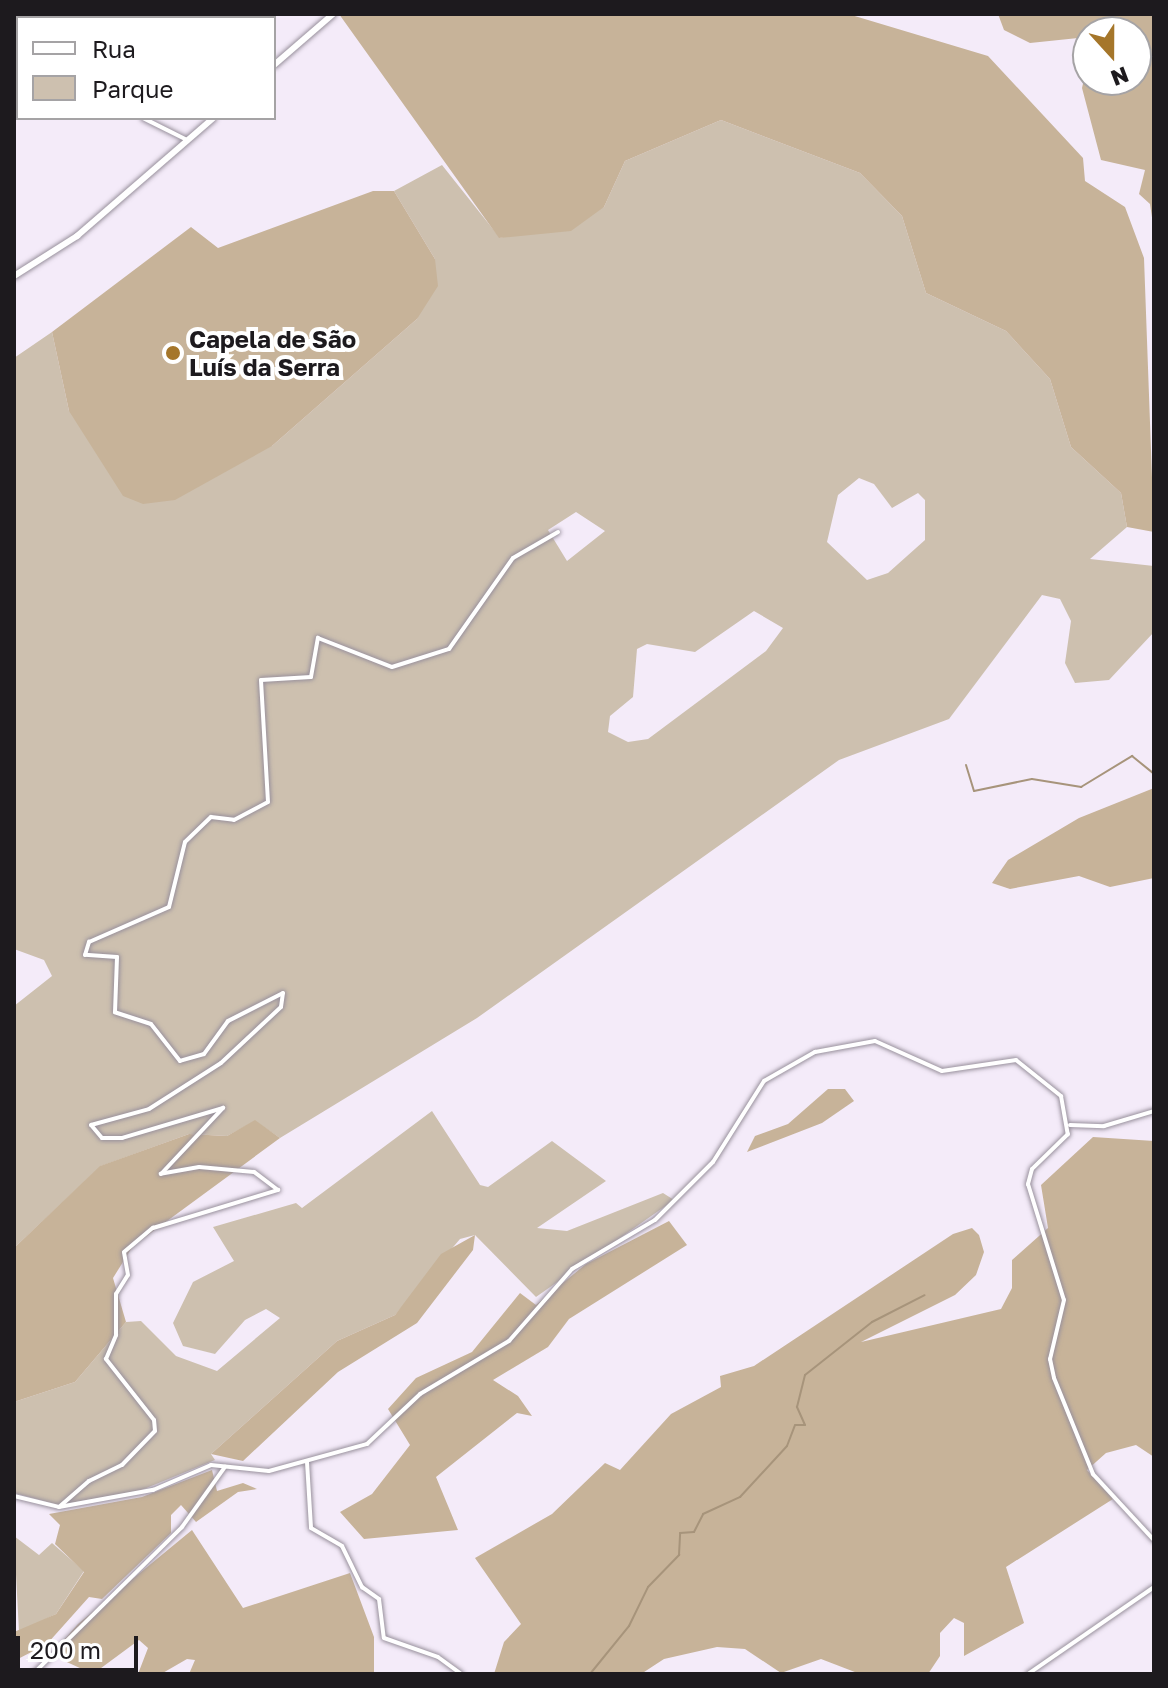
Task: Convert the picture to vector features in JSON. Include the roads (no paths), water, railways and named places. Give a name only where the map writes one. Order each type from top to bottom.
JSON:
[{"type":"main road","points":[[276,63],[333,14]]},
{"type":"main road","points":[[14,276],[77,236],[211,120]]},
{"type":"street","points":[[147,120],[187,140]]},
{"type":"street","points":[[59,1507],[89,1481],[122,1465],[155,1431],[106,1359],[116,1335],[116,1294],[128,1275],[124,1252],[153,1228],[278,1190],[254,1172],[199,1167],[161,1174],[223,1108],[122,1138],[102,1138],[91,1125],[149,1109],[221,1063],[281,1007],[283,993],[228,1021],[204,1054],[180,1061],[151,1024],[115,1012],[117,957],[85,955],[89,942],[169,907],[185,842],[211,817],[234,820],[268,802],[261,680],[311,677],[318,638],[392,667],[449,649],[513,558],[558,532]]},
{"type":"street","points":[[14,1496],[59,1507],[153,1490],[211,1465],[265,1471],[367,1444],[420,1394],[509,1341],[572,1269],[673,1203],[713,1162],[753,1091],[798,1059],[875,1041],[942,1071],[1016,1060],[1052,1084],[1070,1125]]},
{"type":"street","points":[[1070,1125],[1104,1126],[1154,1111]]},
{"type":"street","points":[[1070,1125],[1028,1175],[1064,1300],[1050,1359],[1054,1378],[1093,1474],[1154,1540]]},
{"type":"street","points":[[307,1462],[311,1528],[351,1557],[362,1587],[379,1599],[384,1638],[438,1657],[461,1674]]},
{"type":"street","points":[[33,1674],[182,1527],[225,1467]]},
{"type":"street","points":[[1028,1674],[1154,1587]]},
{"type":"waterway","points":[[966,765],[974,791],[1032,779],[1081,787],[1132,756],[1154,774]]},
{"type":"waterway","points":[[590,1674],[629,1626],[648,1587],[679,1555],[680,1533],[694,1532],[703,1514],[740,1497],[787,1446],[795,1425],[805,1425],[797,1407],[805,1375],[872,1322],[925,1295]]},
{"type":"place","name":"Capela de São Luís da Serra","points":[[173,353]]}]
